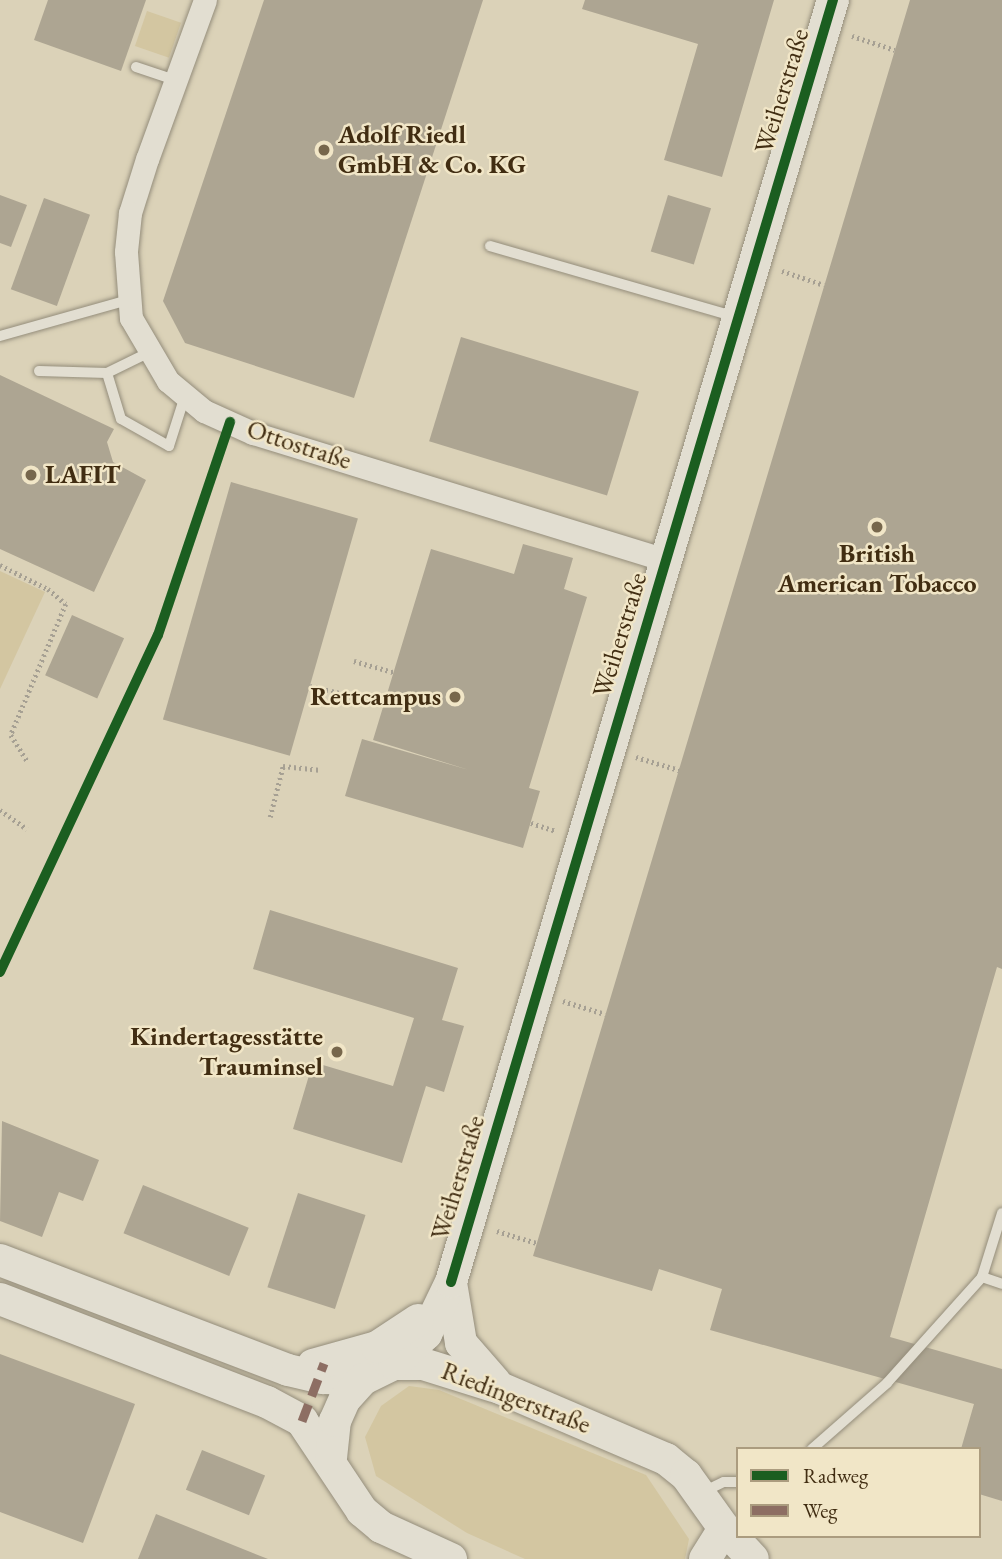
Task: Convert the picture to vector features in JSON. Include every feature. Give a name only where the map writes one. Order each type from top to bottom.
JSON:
[{"type":"street","name":"Ottostraße","points":[[205,0],[130,213],[128,300],[131,318],[148,353],[168,382],[204,411],[253,433],[666,560]]},
{"type":"street","name":"Weiherstraße","points":[[394,1364],[426,1334],[451,1282],[829,13]]},
{"type":"street","name":"Riedingerstraße","points":[[0,1260],[288,1370],[323,1378],[363,1379],[394,1364],[423,1364],[452,1370],[666,1459],[686,1475],[736,1536]]},
{"type":"street","points":[[0,1285],[52,1280]]},
{"type":"street","points":[[288,1370],[343,1360],[377,1347],[409,1329],[451,1282]]},
{"type":"street","points":[[451,1282],[461,1343],[500,1388]]},
{"type":"street","points":[[0,1299],[267,1402],[302,1421],[331,1458],[347,1494],[381,1527],[451,1559]]},
{"type":"street","points":[[331,1458],[335,1421],[345,1399],[363,1379]]},
{"type":"street","points":[[705,1559],[743,1544]]},
{"type":"lane","points":[[136,67],[175,80]]},
{"type":"lane","points":[[490,246],[738,318]]},
{"type":"lane","points":[[0,336],[128,300]]},
{"type":"lane","points":[[39,372],[107,373],[148,353]]},
{"type":"lane","points":[[107,373],[121,419],[169,446],[185,396]]},
{"type":"lane","points":[[814,1447],[887,1384],[982,1277],[1002,1213]]},
{"type":"lane","points":[[982,1277],[1002,1284]]},
{"type":"lane","points":[[700,1494],[724,1482],[736,1482]]},
{"type":"path","points":[[829,13],[895,50]]},
{"type":"path","points":[[755,262],[824,285]]},
{"type":"path","points":[[0,565],[48,589],[66,604],[11,735],[28,762]]},
{"type":"path","points":[[355,661],[393,672]]},
{"type":"path","points":[[310,686],[344,694]]},
{"type":"path","points":[[610,749],[679,770]]},
{"type":"path","points":[[270,817],[283,766],[319,770]]},
{"type":"path","points":[[0,810],[27,829]]},
{"type":"path","points":[[537,993],[605,1014]]},
{"type":"path","points":[[468,1222],[537,1243]]},
{"type":"shaded area","points":[[147,11],[181,23],[169,58],[135,46]]},
{"type":"shaded area","points":[[0,571],[45,592],[0,689]]},
{"type":"shaded area","points":[[409,1386],[439,1390],[646,1475],[689,1539],[685,1559],[525,1559],[467,1533],[376,1476],[365,1437],[381,1406]]},
{"type":"building","points":[[48,0],[146,0],[121,71],[34,40]]},
{"type":"building","name":"Adolf Riedl GmbH & Co. KG","points":[[264,0],[483,0],[354,398],[185,343],[163,301]]},
{"type":"building","points":[[585,0],[774,0],[722,177],[664,160],[698,44],[582,9]]},
{"type":"building","name":"British American Tobacco","points":[[910,0],[1002,0],[1002,969],[997,967],[890,1337],[1002,1369],[1002,1501],[981,1495],[981,1447],[962,1447],[974,1404],[710,1330],[722,1289],[659,1269],[652,1291],[533,1256]]},
{"type":"building","points":[[0,195],[27,205],[11,247],[0,243]]},
{"type":"building","points":[[668,195],[711,208],[694,265],[651,251]]},
{"type":"building","points":[[44,198],[90,215],[57,306],[11,289]]},
{"type":"building","points":[[461,337],[639,391],[607,496],[429,441]]},
{"type":"building","points":[[0,375],[114,429],[107,442],[113,462],[146,480],[94,592],[0,549]]},
{"type":"building","points":[[231,482],[358,518],[290,756],[163,719]]},
{"type":"building","points":[[523,544],[573,558],[564,589],[587,597],[529,788],[540,791],[523,848],[345,796],[362,739],[469,770],[373,740],[431,549],[514,574]]},
{"type":"building","points":[[72,615],[124,638],[97,698],[45,675]]},
{"type":"building","points":[[270,910],[458,968],[442,1020],[464,1026],[444,1092],[426,1086],[402,1163],[293,1129],[313,1062],[393,1086],[414,1018],[253,969]]},
{"type":"building","points":[[2,1121],[99,1160],[83,1201],[59,1192],[42,1237],[0,1221]]},
{"type":"building","points":[[143,1185],[249,1228],[229,1276],[124,1233]]},
{"type":"building","points":[[298,1193],[366,1215],[335,1309],[267,1287]]},
{"type":"building","points":[[0,1354],[135,1404],[83,1543],[0,1512]]},
{"type":"building","points":[[202,1450],[265,1475],[249,1515],[186,1490]]},
{"type":"building","points":[[156,1514],[268,1559],[138,1559]]},
{"type":"marked path","points":[[302,1421],[324,1363]]},
{"type":"cycle path","points":[[451,1282],[833,0]]},
{"type":"cycle path","points":[[0,972],[158,635],[230,422]]},
{"type":"place","name":"Adolf Riedl GmbH & Co. KG","points":[[324,150]]},
{"type":"place","name":"LAFIT","points":[[31,475]]},
{"type":"place","name":"British American Tobacco","points":[[877,527]]},
{"type":"place","name":"Rettcampus","points":[[455,697]]},
{"type":"place","name":"Kindertagesstätte Trauminsel","points":[[337,1052]]}]
